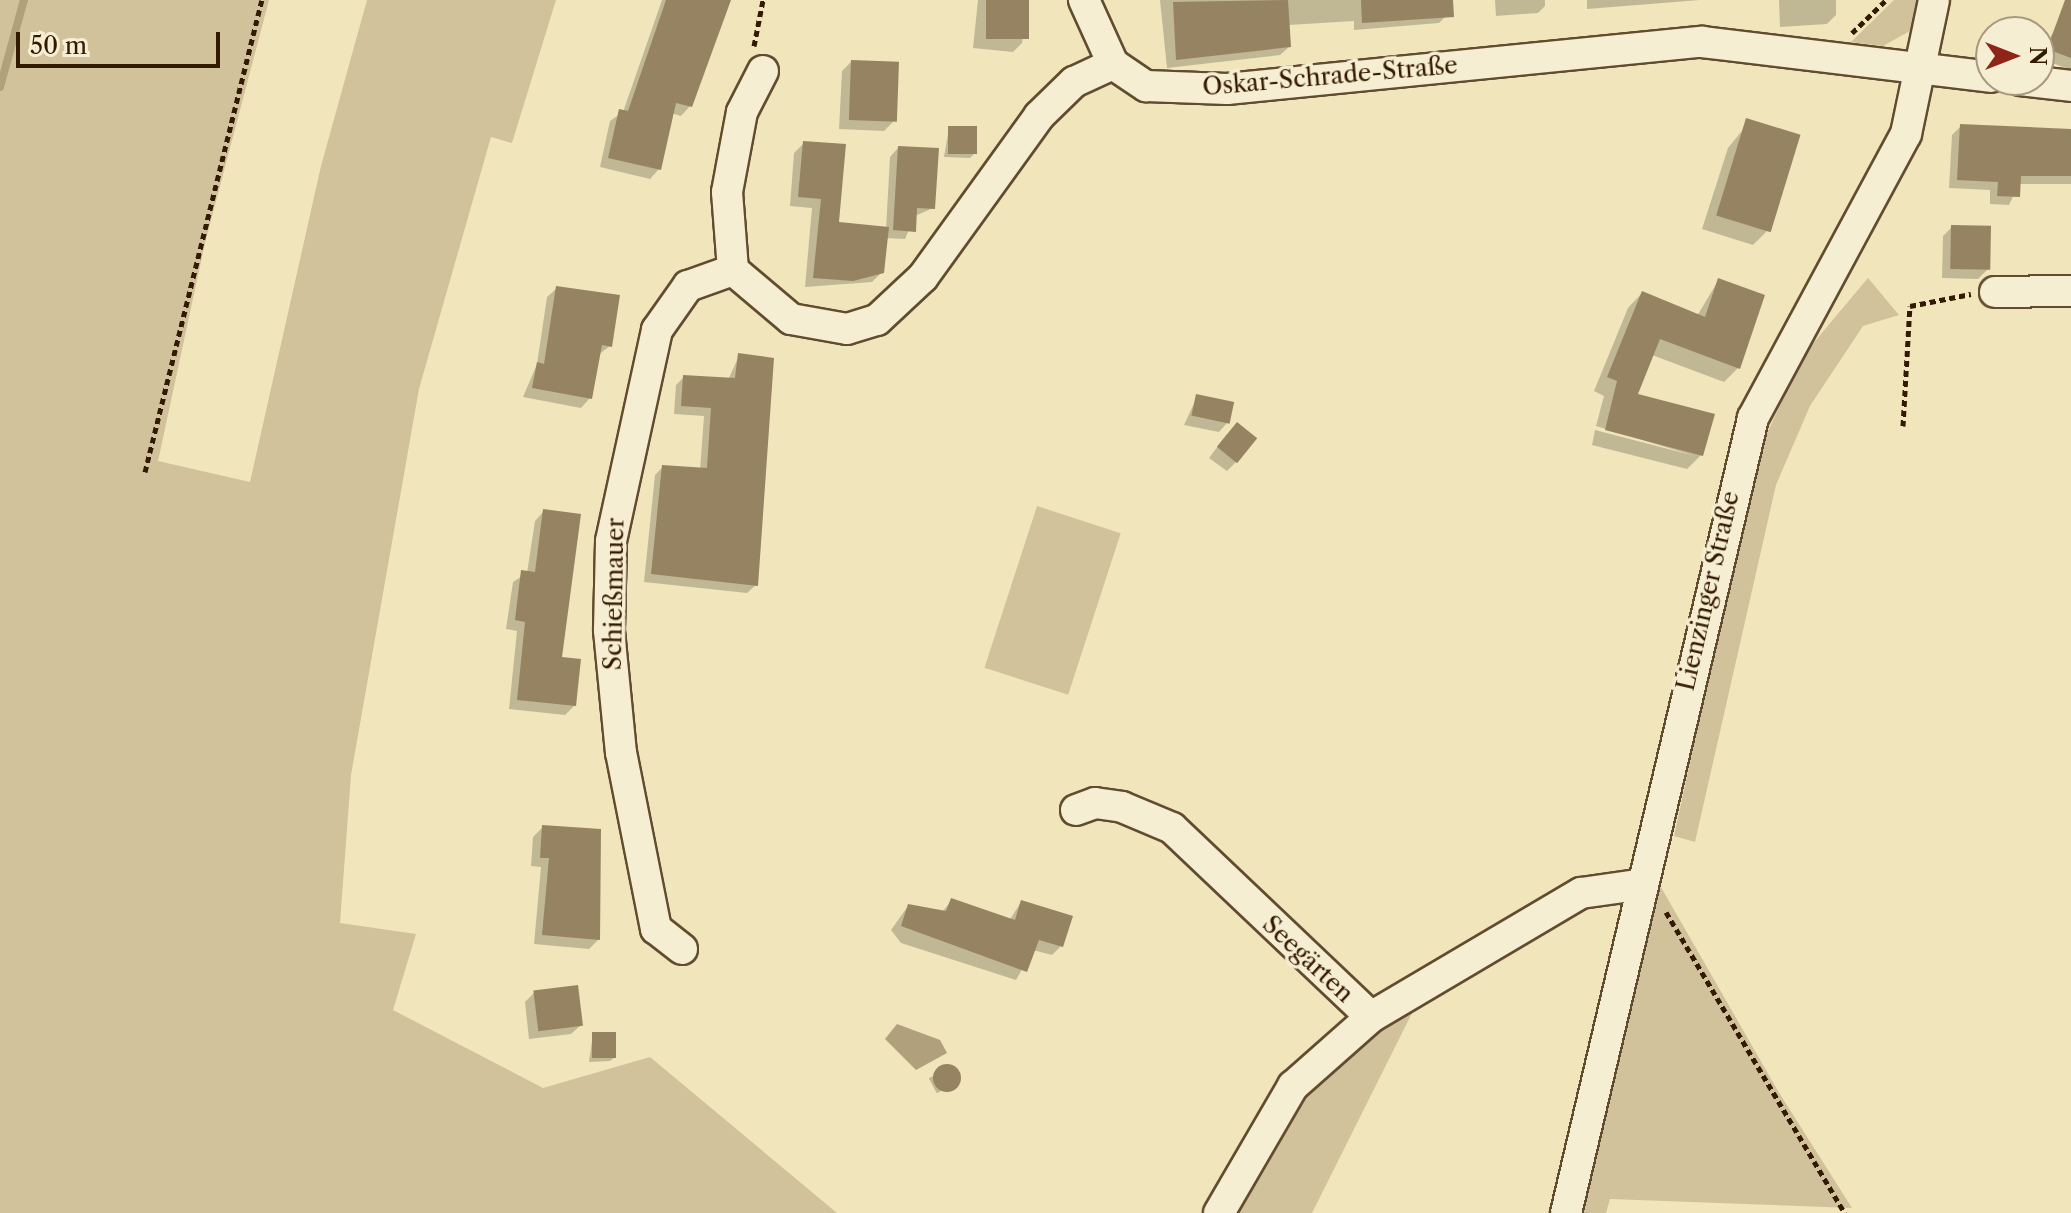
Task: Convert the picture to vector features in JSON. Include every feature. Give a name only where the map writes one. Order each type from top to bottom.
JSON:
[{"type":"street","points":[[763,71],[742,112],[727,192],[733,270],[791,319],[847,329],[877,320],[923,277],[1039,116],[1074,82],[1113,64],[1084,0]]},
{"type":"street","name":"Lienzinger Straße","points":[[1566,1213],[1638,885],[1753,418],[1884,184],[1925,65],[1934,0]]},
{"type":"street","name":"Oskar-Schrade-Straße","points":[[1113,64],[1146,86],[1227,89],[1702,42],[1925,65],[1975,74]]},
{"type":"street","name":"Schießmauer","points":[[682,949],[656,929],[621,753],[609,630],[611,541],[657,330],[688,286],[733,270]]},
{"type":"street","points":[[1995,292],[2071,291]]},
{"type":"street","name":"Seegärten","points":[[1076,810],[1095,803],[1122,807],[1172,828],[1371,1017],[1581,893],[1638,885]]},
{"type":"street","points":[[1219,1213],[1293,1086],[1371,1017]]},
{"type":"path","points":[[145,472],[262,0]]},
{"type":"path","points":[[763,0],[752,59],[763,71]]},
{"type":"path","points":[[1839,55],[1841,44],[1886,0]]},
{"type":"path","points":[[1903,426],[1910,306],[1931,297],[1995,292]]},
{"type":"path","points":[[1638,885],[1656,895],[1845,1213]]},
{"type":"shaded area","points":[[0,0],[269,0],[205,243],[158,461],[250,482],[321,166],[367,0],[556,0],[512,143],[491,137],[419,389],[351,775],[340,923],[416,934],[393,1010],[543,1088],[650,1057],[837,1213],[0,1213]]},
{"type":"shaded area","points":[[1894,0],[1917,0],[1910,31],[1883,46],[1851,42]]},
{"type":"shaded area","points":[[1868,278],[1899,315],[1863,326],[1810,406],[1776,485],[1695,842],[1674,836],[1757,454],[1805,353]]},
{"type":"shaded area","points":[[1037,506],[1121,533],[1068,695],[984,668]]},
{"type":"shaded area","points":[[1658,882],[1778,1091],[1852,1208],[1610,1199],[1606,1213],[1582,1213]]},
{"type":"shaded area","points":[[1419,999],[1312,1213],[1227,1213],[1299,1093],[1357,1037]]},
{"type":"shaded area","points":[[897,1024],[940,1040],[947,1053],[916,1070],[885,1039]]},
{"type":"building","points":[[666,0],[731,0],[692,107],[676,103],[661,170],[608,158],[619,109],[628,111]]},
{"type":"building","points":[[986,0],[1029,0],[1029,39],[986,39]]},
{"type":"building","points":[[1288,0],[1291,47],[1176,60],[1173,2]]},
{"type":"building","points":[[1361,0],[1453,0],[1454,17],[1362,23]]},
{"type":"building","points":[[2065,0],[2071,0],[2071,58],[2055,52],[2055,27]]},
{"type":"building","points":[[851,60],[899,62],[897,122],[849,120]]},
{"type":"building","points":[[1746,118],[1801,135],[1771,232],[1716,216]]},
{"type":"building","points":[[1960,124],[2071,129],[2071,176],[2021,176],[2020,197],[1997,196],[1998,182],[1957,180]]},
{"type":"building","points":[[948,126],[977,126],[977,154],[948,154]]},
{"type":"building","points":[[803,141],[846,144],[839,222],[889,227],[884,273],[853,281],[813,278],[821,199],[798,197]]},
{"type":"building","points":[[898,146],[939,148],[935,209],[917,208],[916,232],[893,230]]},
{"type":"building","points":[[1951,225],[1991,226],[1990,270],[1950,269]]},
{"type":"building","points":[[1718,278],[1765,295],[1740,369],[1660,339],[1638,394],[1715,414],[1703,456],[1605,430],[1617,381],[1607,377],[1642,291],[1705,317]]},
{"type":"building","points":[[556,286],[620,295],[612,347],[602,345],[592,399],[532,388],[537,362],[544,364]]},
{"type":"building","points":[[738,353],[774,358],[758,586],[651,574],[662,465],[707,468],[711,408],[681,406],[683,375],[735,378]]},
{"type":"building","points":[[1196,394],[1234,402],[1230,424],[1191,416]]},
{"type":"building","points":[[1237,422],[1257,438],[1237,463],[1217,447]]},
{"type":"building","points":[[543,509],[581,514],[562,657],[581,659],[576,706],[517,700],[525,622],[515,620],[521,570],[535,572]]},
{"type":"building","points":[[542,825],[601,829],[600,940],[542,935],[549,858],[540,858]]},
{"type":"building","points":[[951,898],[1015,920],[1021,900],[1073,916],[1063,947],[1039,940],[1027,972],[901,926],[908,904],[946,911]]},
{"type":"building","points":[[578,985],[583,1026],[538,1031],[533,990]]},
{"type":"building","points":[[592,1032],[616,1032],[616,1058],[592,1058]]},
{"type":"building","points":[[947,1064],[957,1068],[961,1078],[957,1088],[947,1092],[937,1088],[933,1078],[937,1068]]},
{"type":"waterway","points":[[0,87],[24,0]]}]
